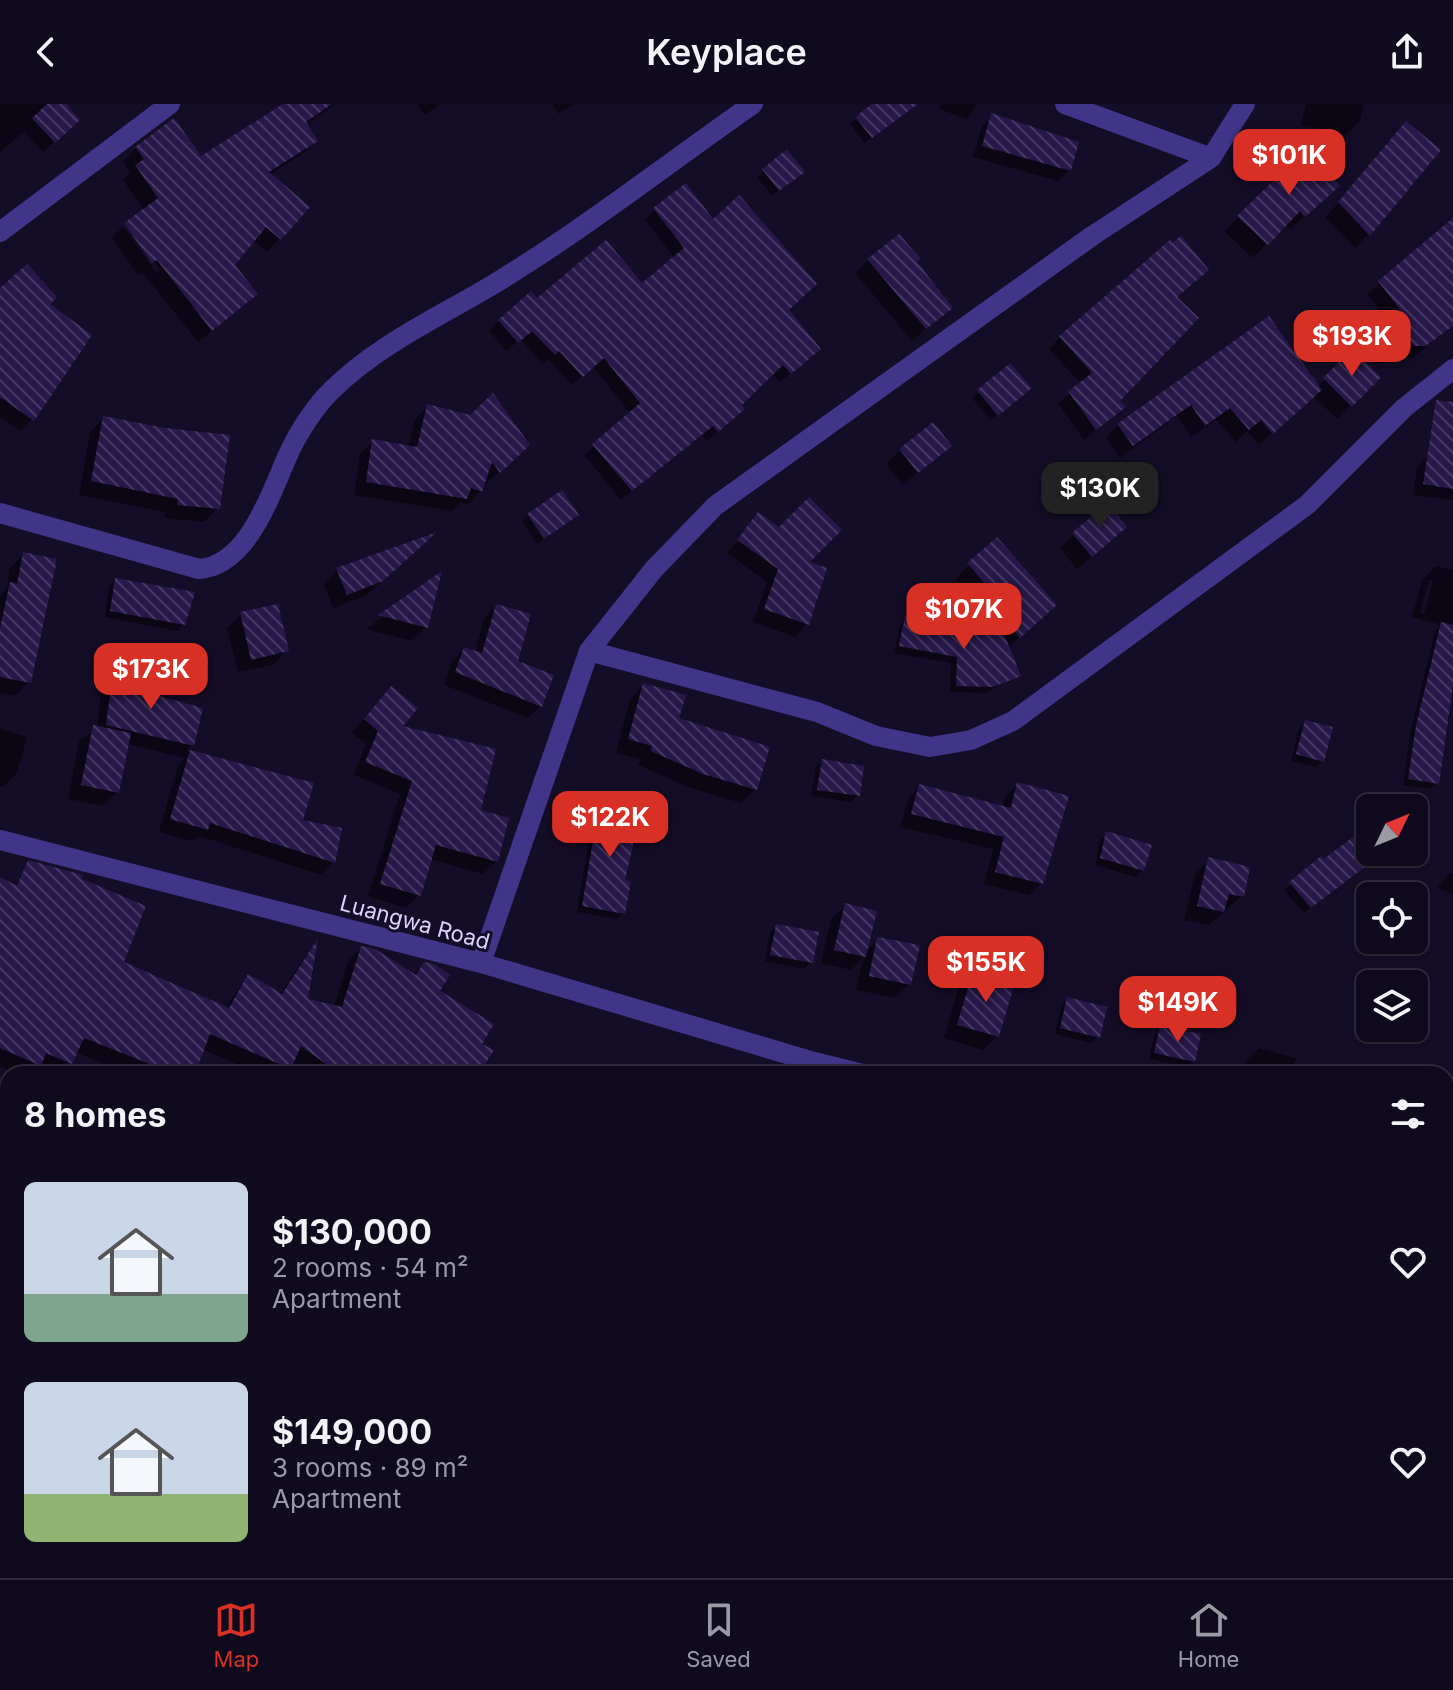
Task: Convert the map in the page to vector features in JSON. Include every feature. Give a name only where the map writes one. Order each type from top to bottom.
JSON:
[{"type":"street","points":[[0,232],[170,104]]},
{"type":"street","points":[[0,513],[199,569],[215,564],[229,554],[260,520],[289,452],[330,391],[377,353],[495,283],[753,104]]},
{"type":"street","points":[[1065,104],[1211,158]]},
{"type":"street","points":[[481,963],[589,651],[654,569],[715,506],[1092,236],[1211,158],[1245,104]]},
{"type":"street","points":[[589,651],[817,712],[876,736],[930,747],[971,740],[1013,721],[1307,505],[1404,408],[1453,369]]},
{"type":"street","name":"Luangwa Road","points":[[0,840],[481,963],[806,1066]]},
{"type":"building","points":[[47,104],[66,104],[80,120],[55,143],[32,118]]},
{"type":"building","points":[[283,104],[332,104],[306,122],[318,141],[269,172],[310,207],[281,240],[266,227],[235,265],[258,294],[212,331],[157,260],[152,263],[124,223],[158,198],[135,165],[144,159],[135,147],[174,118],[201,156]]},
{"type":"building","points":[[872,104],[918,104],[872,138],[855,117]]},
{"type":"building","points":[[991,113],[1079,142],[1071,171],[982,146]]},
{"type":"building","points":[[1406,121],[1441,150],[1370,236],[1338,202]]},
{"type":"building","points":[[1307,148],[1340,186],[1305,217],[1300,211],[1268,245],[1237,216]]},
{"type":"building","points":[[787,149],[805,172],[779,191],[762,169]]},
{"type":"building","points":[[686,183],[713,219],[739,195],[817,284],[789,310],[821,349],[791,374],[783,365],[742,405],[745,409],[718,432],[713,426],[632,491],[592,444],[640,403],[604,358],[583,377],[559,351],[555,355],[532,331],[518,343],[498,320],[531,291],[537,298],[606,240],[642,283],[684,248],[653,208]]},
{"type":"building","points":[[1453,218],[1453,326],[1426,346],[1414,346],[1393,318],[1402,312],[1378,281]]},
{"type":"building","points":[[899,234],[921,259],[917,262],[953,308],[926,329],[867,259]]},
{"type":"building","points":[[1181,236],[1209,270],[1177,297],[1199,318],[1120,401],[1126,407],[1096,430],[1068,391],[1092,373],[1059,336],[1170,240],[1172,243]]},
{"type":"building","points":[[27,264],[57,297],[50,304],[92,335],[34,421],[0,397],[0,288]]},
{"type":"building","points":[[1269,316],[1322,390],[1273,434],[1261,420],[1249,430],[1230,408],[1205,426],[1191,405],[1133,446],[1117,424]]},
{"type":"building","points":[[1352,349],[1381,377],[1352,407],[1323,378]]},
{"type":"building","points":[[1010,363],[1032,388],[998,416],[977,390]]},
{"type":"building","points":[[493,393],[530,445],[500,473],[492,462],[482,492],[471,488],[467,499],[366,482],[372,439],[417,447],[427,404],[470,415]]},
{"type":"building","points":[[1436,400],[1453,402],[1453,489],[1423,484]]},
{"type":"building","points":[[103,416],[165,428],[230,435],[220,509],[177,505],[178,499],[91,481]]},
{"type":"building","points":[[933,422],[952,446],[918,473],[899,449]]},
{"type":"building","points":[[562,490],[579,515],[544,539],[527,514]]},
{"type":"building","points":[[809,497],[842,530],[810,562],[827,568],[809,625],[764,609],[778,569],[737,540],[758,512],[779,527]]},
{"type":"building","points":[[1108,503],[1127,527],[1092,557],[1072,533]]},
{"type":"building","points":[[437,532],[383,581],[347,595],[336,568]]},
{"type":"building","points":[[997,537],[1057,605],[1020,638],[982,595],[989,588],[967,563]]},
{"type":"building","points":[[23,552],[57,559],[31,683],[0,677],[0,628],[10,582],[17,584]]},
{"type":"building","points":[[442,571],[428,628],[378,615]]},
{"type":"building","points":[[115,578],[195,592],[185,625],[110,611]]},
{"type":"building","points":[[278,604],[289,651],[251,660],[240,612]]},
{"type":"building","points":[[496,604],[531,614],[518,661],[554,675],[542,707],[455,672],[464,647],[482,653]]},
{"type":"building","points":[[905,616],[1004,634],[1021,676],[993,687],[956,686],[957,657],[899,646]]},
{"type":"building","points":[[1441,622],[1453,625],[1453,685],[1439,784],[1408,779],[1416,726]]},
{"type":"building","points":[[113,673],[158,679],[155,695],[203,708],[194,746],[106,725]]},
{"type":"building","points":[[643,683],[686,695],[679,718],[770,747],[757,790],[703,774],[651,751],[652,746],[628,739]]},
{"type":"building","points":[[391,686],[418,708],[403,726],[496,749],[481,810],[509,818],[498,862],[436,845],[421,896],[380,884],[412,781],[365,762],[378,731],[364,719]]},
{"type":"building","points":[[1305,720],[1333,727],[1324,762],[1296,754]]},
{"type":"building","points":[[93,725],[131,733],[119,793],[81,785]]},
{"type":"building","points":[[190,750],[314,783],[303,820],[342,828],[335,863],[210,823],[208,830],[170,819]]},
{"type":"building","points":[[822,759],[864,766],[860,796],[817,790]]},
{"type":"building","points":[[1017,782],[1069,796],[1043,884],[995,872],[1004,837],[911,814],[919,784],[1011,808]]},
{"type":"building","points":[[596,805],[640,814],[625,880],[631,881],[625,914],[582,906],[594,835],[589,834]]},
{"type":"building","points":[[1106,831],[1152,845],[1144,871],[1100,858]]},
{"type":"building","points":[[1356,835],[1356,866],[1366,866],[1311,908],[1289,882],[1321,856],[1324,859]]},
{"type":"building","points":[[1208,857],[1250,867],[1244,897],[1229,894],[1224,912],[1197,906]]},
{"type":"building","points":[[28,860],[83,875],[82,879],[146,906],[124,962],[229,1008],[248,974],[282,994],[318,938],[308,999],[342,1007],[361,946],[375,949],[416,975],[424,962],[434,964],[450,975],[440,991],[494,1024],[482,1044],[494,1050],[484,1066],[329,1066],[301,1046],[292,1066],[284,1066],[210,1034],[198,1066],[155,1066],[84,1038],[72,1064],[46,1053],[41,1066],[0,1048],[0,877],[17,886]]},
{"type":"building","points":[[845,903],[877,911],[866,957],[834,950]]},
{"type":"building","points":[[776,924],[819,932],[813,963],[770,955]]},
{"type":"building","points":[[877,937],[920,945],[911,985],[869,976]]},
{"type":"building","points":[[973,970],[1015,982],[999,1037],[957,1025]]},
{"type":"building","points":[[1067,997],[1107,1007],[1100,1038],[1060,1028]]},
{"type":"building","points":[[1160,1026],[1201,1034],[1195,1062],[1154,1053]]}]
